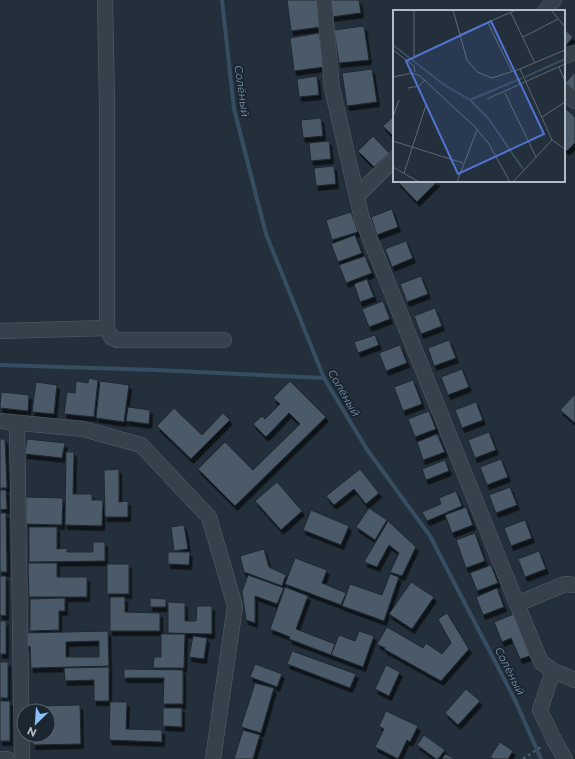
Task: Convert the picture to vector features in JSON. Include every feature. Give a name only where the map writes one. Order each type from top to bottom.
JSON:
[{"type":"street","points":[[105,0],[107,102],[107,328],[111,337],[117,340],[224,340]]},
{"type":"street","points":[[324,0],[332,88],[365,226],[541,662],[553,671],[575,680]]},
{"type":"street","points":[[546,10],[554,0]]},
{"type":"street","points":[[565,56],[575,53]]},
{"type":"street","points":[[565,92],[575,101]]},
{"type":"street","points":[[357,196],[393,160]]},
{"type":"street","points":[[0,330],[107,328]]},
{"type":"street","points":[[0,421],[83,429],[141,445],[209,517],[235,606],[214,759]]},
{"type":"street","points":[[17,423],[22,759]]},
{"type":"street","points":[[517,604],[565,584],[575,585]]},
{"type":"street","points":[[553,671],[540,710],[565,759]]},
{"type":"street","points":[[0,759],[7,759]]},
{"type":"path","points":[[523,759],[553,738]]},
{"type":"building","points":[[287,0],[318,0],[321,27],[291,31]]},
{"type":"building","points":[[328,0],[359,0],[361,13],[331,17]]},
{"type":"building","points":[[364,26],[369,60],[339,63],[334,30]]},
{"type":"building","points":[[565,30],[573,37],[565,47]]},
{"type":"building","points":[[319,33],[324,67],[294,71],[290,38]]},
{"type":"building","points":[[372,69],[377,102],[347,106],[342,73]]},
{"type":"building","points":[[575,72],[575,92],[565,83]]},
{"type":"building","points":[[317,76],[319,95],[299,97],[297,79]]},
{"type":"building","points":[[566,109],[575,117],[575,143],[567,151],[565,149]]},
{"type":"building","points":[[393,117],[393,136],[383,126]]},
{"type":"building","points":[[321,118],[323,136],[303,138],[301,120]]},
{"type":"building","points":[[373,136],[389,153],[374,167],[358,151]]},
{"type":"building","points":[[329,141],[331,159],[311,161],[309,143]]},
{"type":"building","points":[[334,166],[336,184],[316,186],[314,168]]},
{"type":"building","points":[[398,182],[437,182],[417,202]]},
{"type":"building","points":[[392,209],[398,227],[377,235],[371,217]]},
{"type":"building","points":[[351,212],[358,232],[332,240],[326,220]]},
{"type":"building","points":[[355,235],[362,253],[338,262],[331,244]]},
{"type":"building","points":[[406,241],[413,258],[392,267],[385,249]]},
{"type":"building","points":[[365,256],[372,273],[346,283],[339,265]]},
{"type":"building","points":[[421,276],[428,294],[407,302],[400,284]]},
{"type":"building","points":[[367,279],[374,297],[360,302],[354,284]]},
{"type":"building","points":[[383,301],[390,319],[369,327],[362,309]]},
{"type":"building","points":[[435,308],[442,326],[421,334],[414,316]]},
{"type":"building","points":[[375,335],[379,345],[358,353],[354,342]]},
{"type":"building","points":[[449,340],[456,358],[434,366],[428,348]]},
{"type":"building","points":[[400,345],[407,363],[386,371],[379,353]]},
{"type":"building","points":[[462,369],[469,387],[448,395],[441,377]]},
{"type":"building","points":[[89,378],[98,380],[94,417],[64,414],[67,392],[75,393],[76,381],[88,383]]},
{"type":"building","points":[[413,380],[422,404],[403,411],[394,387]]},
{"type":"building","points":[[100,381],[129,385],[124,422],[96,418]]},
{"type":"building","points":[[290,381],[326,417],[235,506],[198,469],[225,442],[253,470],[300,424],[289,413],[266,437],[253,424],[262,416],[265,419],[280,404],[273,398]]},
{"type":"building","points":[[36,382],[57,385],[54,414],[32,412]]},
{"type":"building","points":[[1,392],[29,395],[28,411],[0,408]]},
{"type":"building","points":[[575,394],[575,423],[560,410]]},
{"type":"building","points":[[476,402],[483,420],[462,428],[455,410]]},
{"type":"building","points":[[128,407],[150,410],[149,424],[126,421]]},
{"type":"building","points":[[174,408],[202,435],[223,413],[230,420],[191,459],[157,426]]},
{"type":"building","points":[[429,411],[436,429],[415,437],[408,419]]},
{"type":"building","points":[[489,432],[496,450],[475,458],[468,440]]},
{"type":"building","points":[[437,434],[445,452],[423,460],[417,442]]},
{"type":"building","points":[[0,439],[5,439],[7,488],[0,488]]},
{"type":"building","points":[[27,439],[65,443],[62,458],[25,454]]},
{"type":"building","points":[[66,452],[74,452],[73,494],[92,494],[92,500],[103,500],[102,526],[65,525]]},
{"type":"building","points":[[501,459],[508,477],[487,485],[480,467]]},
{"type":"building","points":[[445,460],[449,471],[426,480],[422,469]]},
{"type":"building","points":[[119,469],[119,502],[128,501],[128,517],[105,517],[104,470]]},
{"type":"building","points":[[360,469],[379,493],[366,504],[354,489],[334,505],[326,496]]},
{"type":"building","points":[[277,482],[302,511],[281,530],[255,501]]},
{"type":"building","points":[[510,487],[517,505],[496,513],[489,495]]},
{"type":"building","points":[[0,490],[6,490],[7,509],[0,510]]},
{"type":"building","points":[[456,491],[462,506],[427,521],[422,512],[441,504],[439,498]]},
{"type":"building","points":[[26,497],[63,498],[62,525],[26,524]]},
{"type":"building","points":[[466,507],[473,525],[452,533],[445,515]]},
{"type":"building","points":[[369,508],[387,520],[375,540],[356,527]]},
{"type":"building","points":[[311,510],[349,526],[341,545],[303,530]]},
{"type":"building","points":[[0,513],[6,513],[7,572],[0,572]]},
{"type":"building","points":[[525,520],[532,538],[511,546],[504,528]]},
{"type":"building","points":[[388,521],[416,547],[402,576],[390,572],[399,553],[389,545],[377,567],[364,562]]},
{"type":"building","points":[[184,525],[188,549],[174,551],[171,527]]},
{"type":"building","points":[[29,527],[57,527],[57,549],[67,548],[67,552],[93,552],[93,542],[105,542],[105,561],[29,562]]},
{"type":"building","points":[[475,533],[485,561],[466,568],[456,540]]},
{"type":"building","points":[[264,549],[269,567],[286,575],[282,586],[244,572],[240,556]]},
{"type":"building","points":[[539,551],[546,569],[525,577],[518,559]]},
{"type":"building","points":[[168,552],[190,552],[189,565],[168,564]]},
{"type":"building","points":[[295,558],[327,570],[322,583],[346,593],[341,605],[285,584]]},
{"type":"building","points":[[28,563],[57,563],[57,577],[87,577],[87,597],[29,597]]},
{"type":"building","points":[[107,564],[129,564],[129,594],[107,594]]},
{"type":"building","points":[[491,565],[498,583],[477,591],[470,573]]},
{"type":"building","points":[[390,574],[399,577],[384,621],[342,606],[350,584],[382,595]]},
{"type":"building","points":[[248,575],[284,588],[277,604],[255,596],[255,623],[246,620],[242,592]]},
{"type":"building","points":[[0,576],[6,576],[6,616],[0,615]]},
{"type":"building","points":[[411,582],[434,597],[412,629],[389,614]]},
{"type":"building","points":[[285,587],[308,596],[296,629],[335,644],[331,655],[289,639],[290,637],[270,629]]},
{"type":"building","points":[[497,588],[504,607],[483,615],[476,597]]},
{"type":"building","points":[[110,597],[125,597],[125,612],[160,613],[160,631],[110,631]]},
{"type":"building","points":[[65,598],[65,611],[59,611],[59,630],[30,631],[30,599]]},
{"type":"building","points":[[150,598],[166,599],[166,607],[150,607]]},
{"type":"building","points":[[168,602],[185,603],[185,621],[196,621],[197,606],[212,606],[212,634],[168,633]]},
{"type":"building","points":[[447,613],[469,649],[441,681],[377,644],[387,627],[423,648],[426,643],[442,654],[451,643],[438,619]]},
{"type":"building","points":[[514,614],[530,656],[520,659],[511,638],[502,642],[494,622]]},
{"type":"building","points":[[0,621],[6,621],[6,654],[0,654]]},
{"type":"building","points":[[108,631],[109,666],[31,668],[30,646],[26,647],[26,633]],"holes":[[[99,641],[99,657],[66,657],[66,642]]]},
{"type":"building","points":[[359,631],[374,636],[363,667],[331,655],[339,635],[355,641]]},
{"type":"building","points":[[161,634],[185,634],[184,668],[153,668],[154,657],[161,657]]},
{"type":"building","points":[[193,636],[207,638],[204,659],[189,657]]},
{"type":"building","points":[[292,651],[356,674],[350,688],[287,664]]},
{"type":"building","points":[[0,662],[8,662],[8,698],[0,698]]},
{"type":"building","points":[[255,664],[282,674],[277,687],[250,677]]},
{"type":"building","points":[[386,665],[400,672],[389,696],[375,689]]},
{"type":"building","points":[[109,667],[109,701],[94,701],[94,680],[65,681],[64,668]]},
{"type":"building","points":[[124,669],[183,670],[183,704],[163,704],[164,678],[124,678]]},
{"type":"building","points":[[255,683],[274,688],[261,733],[241,727]]},
{"type":"building","points":[[466,689],[480,701],[458,725],[445,713]]},
{"type":"building","points":[[0,701],[10,701],[10,741],[0,741]]},
{"type":"building","points":[[110,702],[127,702],[126,729],[162,730],[162,742],[109,740]]},
{"type":"building","points":[[80,705],[81,744],[33,745],[33,743],[56,743],[56,706]]},
{"type":"building","points":[[163,708],[182,708],[182,727],[163,726]]},
{"type":"building","points":[[386,711],[418,726],[410,742],[407,740],[398,759],[375,747],[384,729],[379,726]]},
{"type":"building","points":[[243,730],[260,735],[253,759],[234,759]]},
{"type":"building","points":[[424,735],[445,750],[438,759],[417,745]]},
{"type":"building","points":[[500,742],[513,751],[508,759],[494,759],[490,757]]},
{"type":"building","points":[[445,754],[456,759],[442,759]]},
{"type":"waterway","name":"Солёный","points":[[222,0],[234,109],[266,234],[324,378],[366,448],[430,536],[515,700],[541,759]]},
{"type":"waterway","points":[[0,365],[156,370],[324,378]]}]
